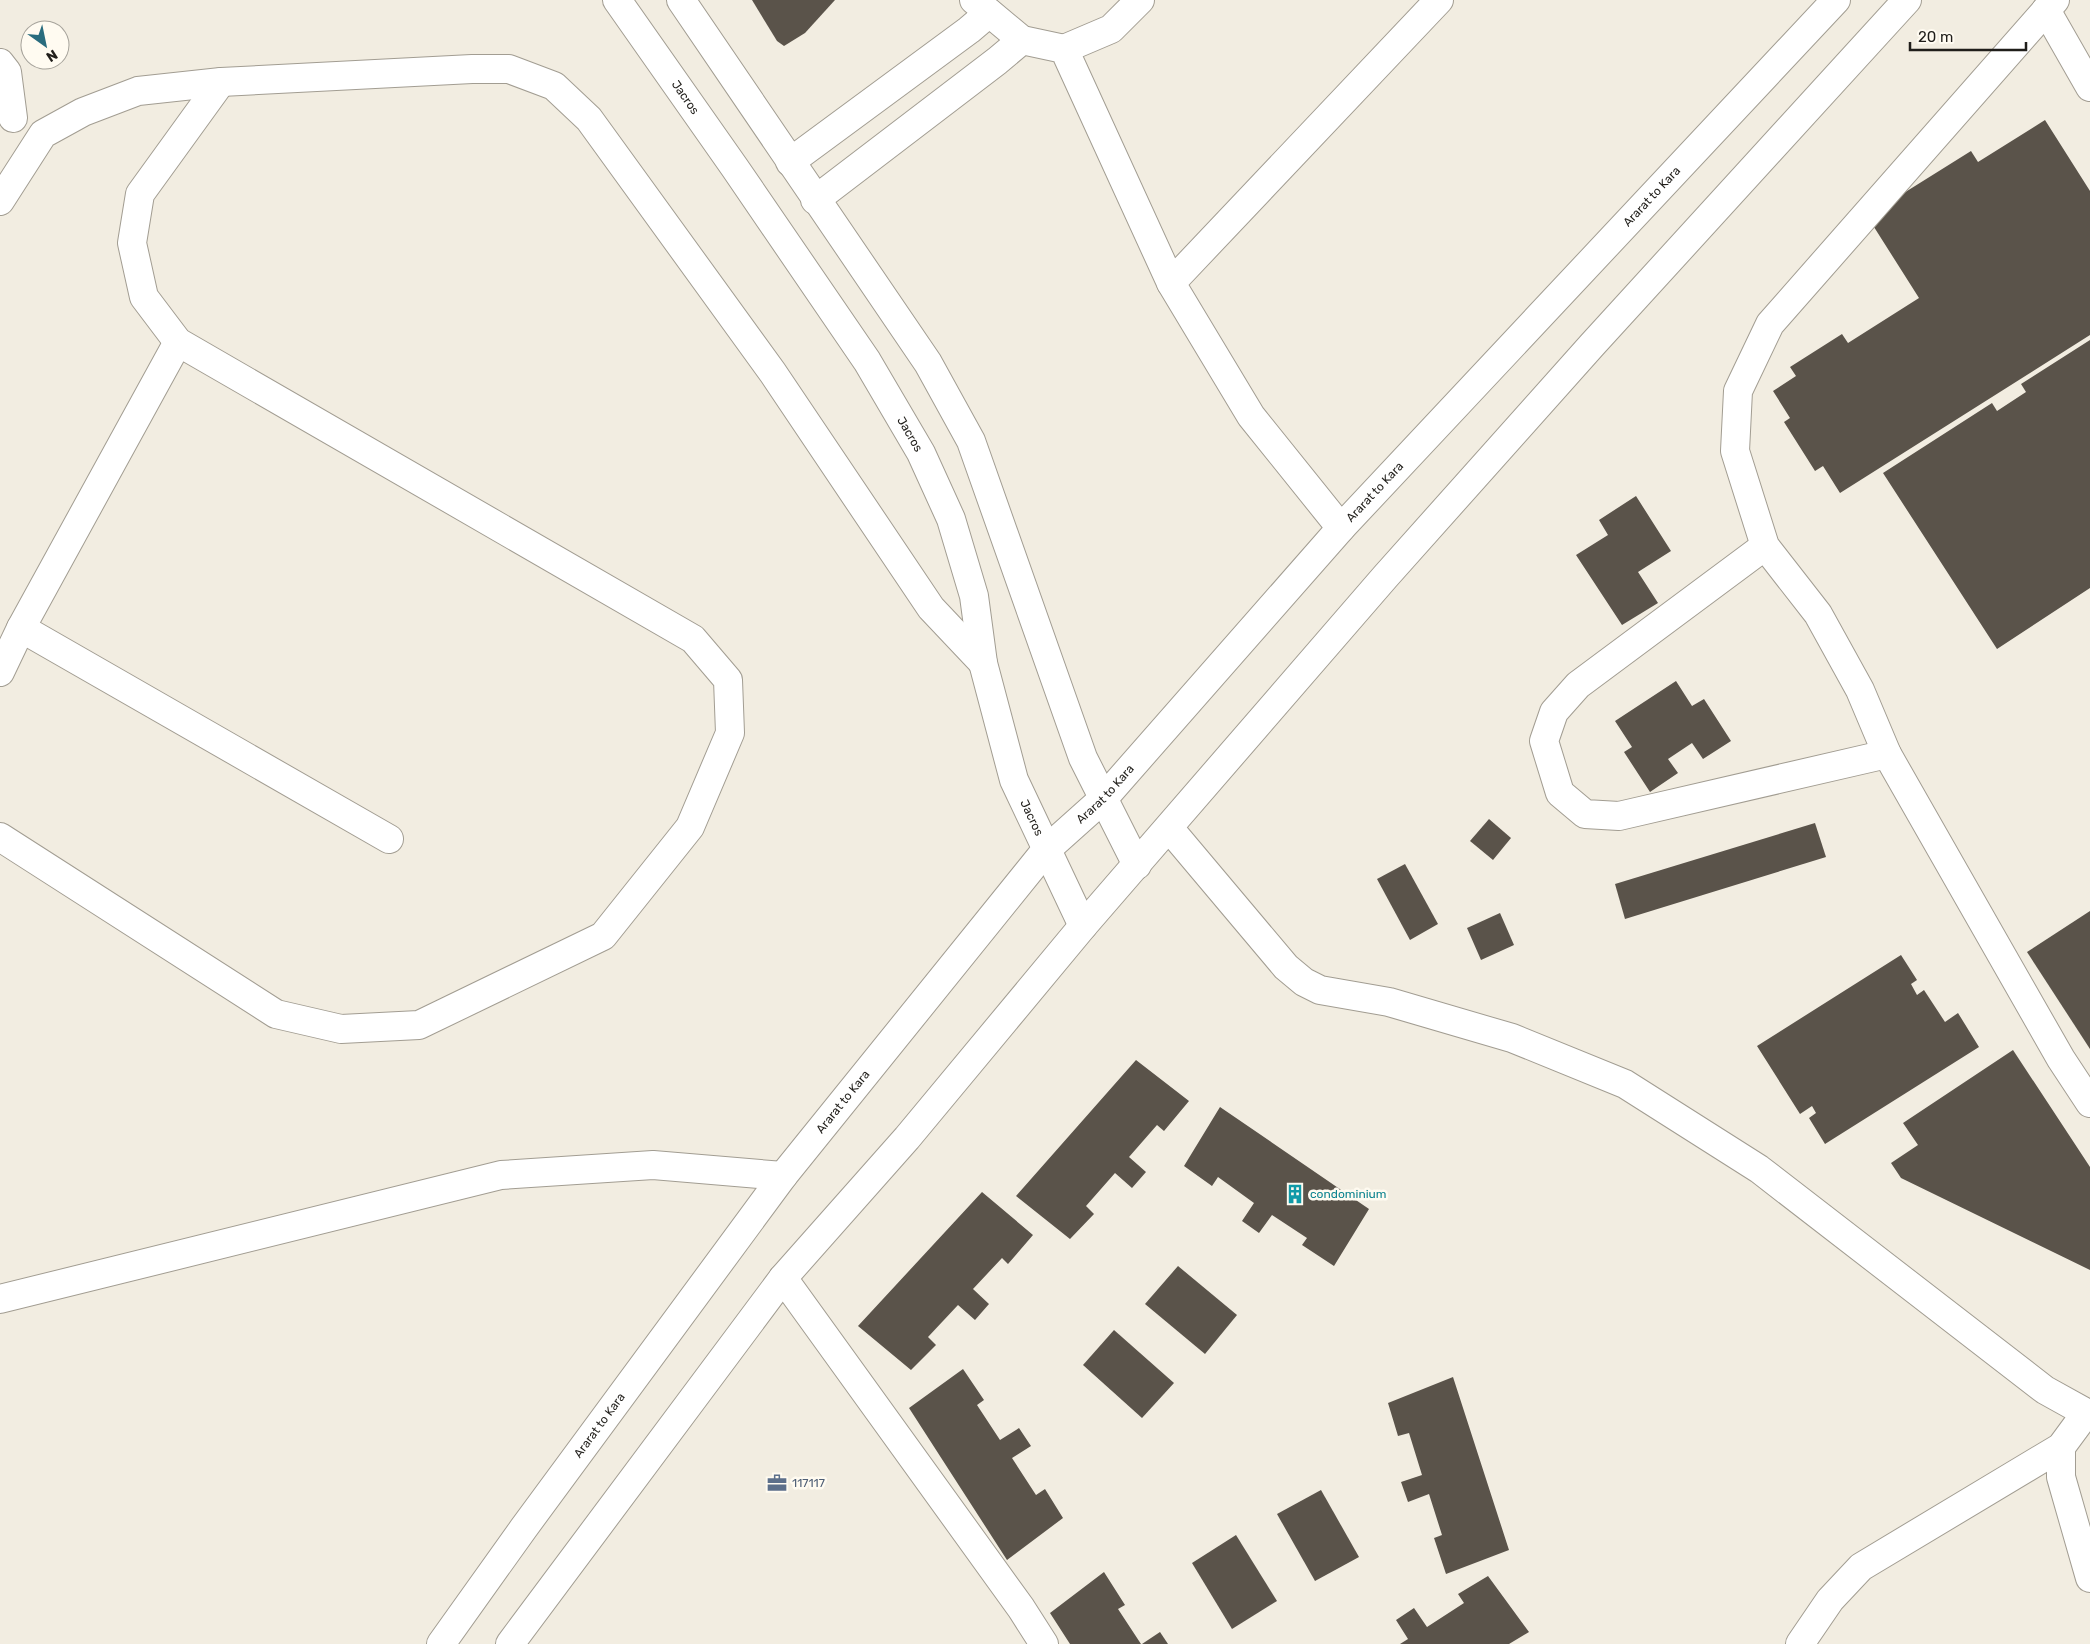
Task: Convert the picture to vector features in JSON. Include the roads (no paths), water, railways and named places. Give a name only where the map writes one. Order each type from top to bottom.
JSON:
[{"type":"street","name":"Jacros","points":[[617,0],[867,361],[921,453],[954,529],[974,596],[983,663],[1014,780],[1083,926]]},
{"type":"street","points":[[681,0],[815,200],[928,363],[971,441],[1082,758],[1137,865]]},
{"type":"street","points":[[790,162],[969,30],[981,7],[1022,40],[1064,49],[1111,29],[1140,0]]},
{"type":"street","points":[[1171,283],[1439,0]]},
{"type":"street","name":"Ararat to Kara","points":[[442,1644],[523,1529],[782,1176],[1046,850],[1103,799],[1341,528],[1836,0]]},
{"type":"street","points":[[510,1644],[783,1278],[907,1138],[1083,926],[1386,577],[1573,367],[1907,0]]},
{"type":"street","points":[[2090,87],[2050,5],[1770,324],[1738,391],[1735,451],[1765,546],[1818,614],[1860,690],[1887,754],[2061,1059],[2090,1103]]},
{"type":"street","points":[[815,200],[998,61],[1022,40]]},
{"type":"street","points":[[1064,49],[1171,283],[1251,416],[1341,528]]},
{"type":"street","points":[[0,63],[7,72],[6,120],[43,134]]},
{"type":"street","points":[[0,201],[43,134],[84,112],[138,90],[221,82],[472,69],[510,69],[554,86],[589,119],[767,365],[931,608],[983,663]]},
{"type":"street","points":[[0,838],[276,1014],[341,1029],[419,1025],[603,936],[690,827],[730,732],[728,680],[694,640],[178,342],[144,297],[132,243],[140,194],[221,82]]},
{"type":"street","points":[[0,672],[21,628],[178,342]]},
{"type":"street","points":[[1765,546],[1578,684],[1554,712],[1544,741],[1560,792],[1585,814],[1619,816],[1887,754]]},
{"type":"street","points":[[21,628],[389,839]]},
{"type":"street","points":[[1169,828],[1286,967],[1304,982],[1320,990],[1389,1002],[1512,1038],[1625,1084],[1759,1169],[2045,1390],[2088,1414],[2061,1447],[1861,1567],[1830,1600],[1800,1644]]},
{"type":"street","points":[[0,1298],[501,1175],[654,1166],[782,1176]]},
{"type":"street","points":[[783,1278],[1021,1608],[1044,1644]]},
{"type":"street","points":[[2061,1447],[2062,1477],[2090,1578]]},
{"type":"place","name":"condominium","points":[[1295,1194]]},
{"type":"place","name":"117117","points":[[777,1483]]}]
